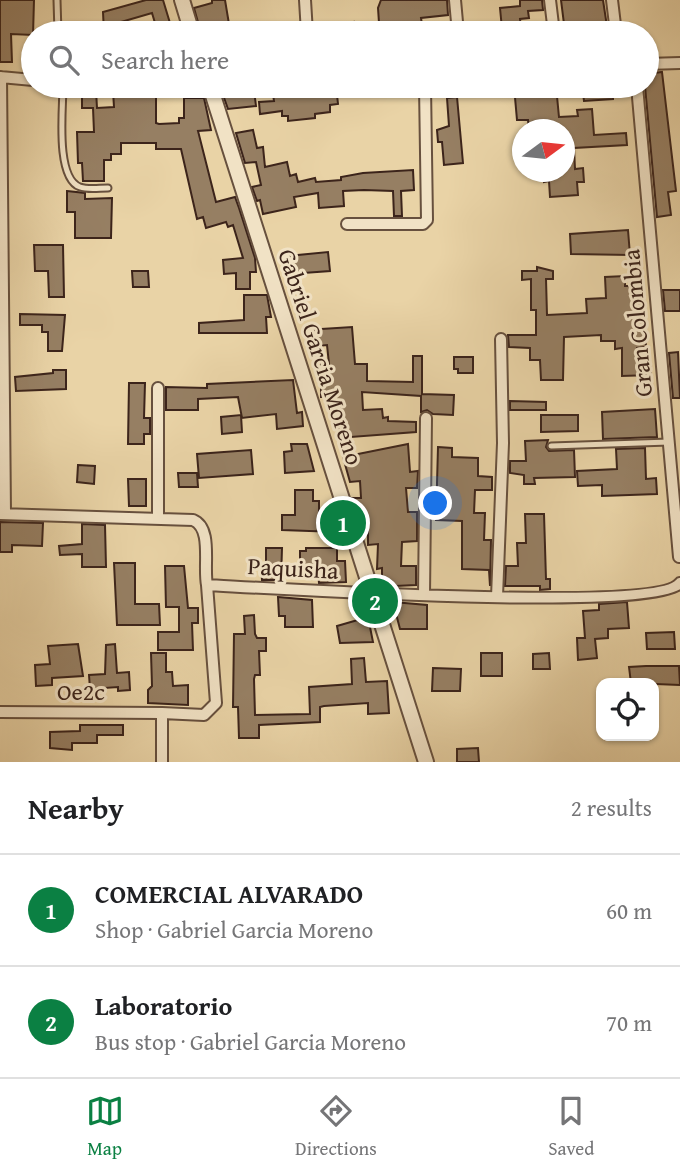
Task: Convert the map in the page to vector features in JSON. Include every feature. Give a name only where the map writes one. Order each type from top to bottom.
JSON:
[{"type":"street","points":[[182,0],[188,21]]},
{"type":"street","points":[[305,0],[306,21]]},
{"type":"street","points":[[455,0],[457,21]]},
{"type":"street","points":[[550,0],[553,21]]},
{"type":"street","points":[[612,0],[615,21]]},
{"type":"street","points":[[659,64],[680,63]]},
{"type":"street","points":[[21,79],[0,77],[3,514],[192,520],[201,524],[205,533],[207,585]]},
{"type":"street","name":"Gabriel Garcia Moreno","points":[[214,98],[426,762]]},
{"type":"street","points":[[347,224],[423,224],[427,220],[425,98]]},
{"type":"street","name":"Gran Colombia","points":[[638,98],[669,442],[676,478],[680,560]]},
{"type":"street","points":[[498,597],[503,443],[502,339]]},
{"type":"street","points":[[158,388],[158,517]]},
{"type":"street","points":[[424,595],[426,418]]},
{"type":"street","name":"Paquisha","points":[[207,585],[498,597],[613,596],[680,589]]},
{"type":"street","name":"Oe2c","points":[[0,712],[204,715],[216,702],[207,585]]},
{"type":"street","points":[[162,713],[162,762]]},
{"type":"lane","points":[[57,0],[58,21]]},
{"type":"lane","points":[[63,98],[62,152],[70,180],[79,187],[108,188]]},
{"type":"lane","points":[[551,446],[669,442]]},
{"type":"building","points":[[0,0],[34,0],[33,21],[21,21],[21,34],[11,34],[12,62],[0,62]]},
{"type":"building","points":[[146,0],[163,0],[169,21],[154,21],[152,13],[124,21],[103,21],[103,12]]},
{"type":"building","points":[[212,0],[225,0],[228,21],[198,21],[194,8],[212,3]]},
{"type":"building","points":[[381,0],[447,0],[448,15],[421,18],[421,21],[379,21],[378,8]]},
{"type":"building","points":[[520,0],[542,0],[543,10],[528,11],[529,18],[520,21],[501,21],[500,8],[520,6]]},
{"type":"building","points":[[561,0],[603,0],[606,21],[564,21]]},
{"type":"building","points":[[659,72],[662,72],[676,191],[668,192],[671,215],[657,217],[646,98],[659,98]]},
{"type":"building","points":[[82,98],[96,98],[97,108],[114,107],[113,98],[156,98],[156,123],[179,123],[179,118],[184,118],[184,98],[204,98],[211,130],[198,131],[216,202],[235,197],[239,208],[255,258],[256,272],[250,272],[250,289],[236,289],[236,273],[224,274],[223,260],[243,258],[233,225],[228,227],[226,222],[206,228],[203,217],[197,219],[181,149],[156,149],[156,143],[121,143],[121,154],[111,154],[111,160],[104,160],[104,181],[83,181],[82,163],[78,163],[77,132],[94,132],[93,108],[82,108]]},
{"type":"building","points":[[224,98],[255,98],[256,106],[228,109]]},
{"type":"building","points":[[274,98],[337,98],[338,104],[330,105],[330,112],[315,114],[315,118],[288,121],[288,116],[282,116],[282,111],[260,114],[259,102],[274,101]]},
{"type":"building","points":[[447,98],[457,98],[463,163],[444,165],[442,142],[438,142],[437,130],[449,126]]},
{"type":"building","points":[[515,98],[557,98],[559,117],[578,116],[577,110],[592,109],[594,135],[626,133],[627,145],[575,148],[575,119],[517,119]]},
{"type":"building","points":[[584,98],[613,98],[613,99],[584,101]]},
{"type":"building","points":[[253,130],[257,148],[263,147],[265,167],[287,162],[290,176],[296,174],[298,182],[315,178],[316,182],[341,180],[341,177],[363,173],[413,170],[414,190],[401,191],[402,216],[394,216],[393,191],[364,190],[343,191],[344,206],[319,208],[318,193],[294,197],[296,207],[263,214],[260,200],[257,201],[252,187],[261,185],[256,162],[245,163],[236,133]]},
{"type":"building","points":[[583,168],[584,182],[577,182],[578,195],[550,197],[549,182],[575,182],[575,169]]},
{"type":"building","points":[[67,191],[85,193],[85,199],[112,198],[111,238],[75,238],[75,212],[67,212]]},
{"type":"building","points":[[628,230],[630,255],[571,254],[570,234]]},
{"type":"building","points":[[34,245],[63,245],[64,297],[49,297],[48,271],[35,271]]},
{"type":"building","points":[[328,252],[330,271],[290,274],[288,256]]},
{"type":"building","points":[[537,267],[553,271],[553,279],[546,279],[547,315],[587,313],[586,299],[606,298],[605,277],[625,276],[625,286],[642,286],[646,347],[637,348],[638,365],[651,365],[651,375],[622,376],[622,348],[615,349],[615,341],[601,341],[601,335],[564,337],[563,380],[541,380],[540,360],[530,360],[530,348],[509,347],[508,335],[536,335],[536,310],[531,310],[531,279],[522,280],[522,271],[537,271]]},
{"type":"building","points":[[132,271],[148,271],[149,287],[133,287]]},
{"type":"building","points":[[663,290],[680,290],[680,311],[665,311]]},
{"type":"building","points":[[244,295],[267,295],[271,317],[266,317],[267,333],[199,333],[199,323],[244,320]]},
{"type":"building","points":[[20,314],[65,315],[62,351],[48,351],[48,332],[42,332],[42,325],[20,325]]},
{"type":"building","points":[[352,327],[355,364],[367,364],[367,381],[413,382],[413,356],[422,356],[422,394],[454,395],[453,415],[433,414],[427,410],[421,412],[421,396],[362,392],[363,410],[382,409],[383,418],[388,417],[388,421],[416,422],[416,432],[338,438],[338,424],[342,424],[341,405],[328,405],[328,397],[321,397],[321,364],[329,364],[327,345],[318,346],[317,338],[306,339],[306,330]]},
{"type":"building","points":[[678,352],[680,398],[673,398],[669,353]]},
{"type":"building","points":[[454,357],[473,357],[473,373],[458,373],[458,369],[454,369]]},
{"type":"building","points":[[53,370],[66,370],[66,389],[16,391],[15,377],[53,373]]},
{"type":"building","points":[[293,380],[297,413],[302,412],[303,426],[277,429],[276,414],[242,418],[238,397],[198,399],[198,410],[166,410],[166,387],[207,388],[207,384]]},
{"type":"building","points":[[129,383],[145,383],[144,418],[150,418],[150,434],[144,434],[144,444],[128,444]]},
{"type":"building","points":[[510,401],[546,402],[546,410],[510,410]]},
{"type":"building","points":[[655,409],[657,437],[603,439],[602,412]]},
{"type":"building","points":[[241,415],[242,432],[222,434],[221,417]]},
{"type":"building","points":[[541,415],[578,415],[578,431],[541,432]]},
{"type":"building","points":[[548,440],[546,447],[549,451],[574,450],[575,477],[534,478],[535,484],[524,484],[524,475],[510,473],[510,461],[526,461],[525,441]]},
{"type":"building","points":[[291,444],[307,444],[314,471],[285,473],[284,452],[292,451]]},
{"type":"building","points":[[408,444],[410,472],[418,471],[417,488],[406,488],[408,512],[417,512],[417,541],[402,542],[401,566],[416,566],[416,585],[395,586],[382,584],[382,568],[377,569],[378,544],[368,545],[368,532],[363,532],[352,498],[361,498],[360,481],[350,482],[343,457]]},
{"type":"building","points":[[438,447],[452,448],[452,457],[478,458],[478,476],[492,477],[492,490],[475,490],[474,513],[485,513],[484,540],[491,540],[490,586],[489,570],[462,569],[462,521],[436,520]]},
{"type":"building","points":[[645,448],[646,479],[656,478],[657,494],[602,496],[602,485],[578,486],[577,471],[617,469],[616,449]]},
{"type":"building","points":[[251,450],[253,474],[199,478],[197,454]]},
{"type":"building","points":[[78,465],[95,466],[94,484],[77,482]]},
{"type":"building","points":[[178,473],[197,473],[198,487],[179,487]]},
{"type":"building","points":[[128,479],[146,479],[146,506],[129,506]]},
{"type":"building","points":[[295,490],[313,490],[313,501],[319,501],[319,520],[337,520],[337,532],[282,530],[282,515],[295,515]]},
{"type":"building","points":[[525,514],[544,514],[546,579],[550,579],[550,589],[540,590],[540,586],[505,586],[506,566],[518,566],[517,543],[526,543]]},
{"type":"building","points":[[0,522],[43,523],[42,546],[12,545],[12,552],[0,552]]},
{"type":"building","points":[[82,524],[105,525],[106,567],[82,567],[82,554],[60,555],[59,546],[82,544]]},
{"type":"building","points":[[266,548],[282,548],[281,580],[262,580],[261,564],[266,564]]},
{"type":"building","points":[[306,548],[337,548],[337,561],[345,561],[346,582],[319,583],[318,572],[300,573],[300,551],[306,551]]},
{"type":"building","points":[[114,563],[135,563],[135,604],[159,604],[160,625],[117,625]]},
{"type":"building","points":[[165,566],[184,566],[188,608],[198,608],[198,623],[192,623],[193,650],[158,650],[158,632],[179,632],[179,607],[166,607]]},
{"type":"building","points":[[278,597],[312,600],[313,627],[285,627],[285,616],[279,616]]},
{"type":"building","points":[[393,602],[427,605],[427,629],[400,629]]},
{"type":"building","points":[[627,602],[629,628],[608,629],[608,638],[595,639],[597,658],[578,660],[577,638],[585,638],[583,611],[599,610],[599,604]]},
{"type":"building","points":[[254,615],[257,638],[266,638],[266,651],[259,651],[260,675],[255,675],[254,679],[255,715],[310,714],[309,687],[352,684],[351,659],[364,658],[366,682],[387,681],[389,713],[368,714],[368,703],[324,706],[320,707],[320,722],[259,725],[259,738],[239,738],[238,707],[233,707],[234,634],[245,634],[244,616]]},
{"type":"building","points":[[368,617],[373,642],[340,643],[337,626]]},
{"type":"building","points":[[674,632],[675,649],[647,649],[646,633]]},
{"type":"building","points":[[78,644],[83,676],[52,678],[52,685],[36,686],[35,665],[50,664],[48,646]]},
{"type":"building","points":[[115,644],[117,673],[129,672],[130,690],[118,691],[118,687],[90,689],[89,675],[105,674],[106,645]]},
{"type":"building","points":[[151,653],[166,653],[166,672],[172,672],[173,686],[188,685],[188,705],[148,703],[148,690],[152,686]]},
{"type":"building","points":[[481,653],[502,653],[502,676],[481,676]]},
{"type":"building","points":[[549,653],[550,669],[533,669],[533,654]]},
{"type":"building","points":[[679,666],[680,685],[659,684],[659,678],[630,678],[629,667]]},
{"type":"building","points":[[433,668],[461,669],[460,691],[432,691]]},
{"type":"building","points":[[80,725],[123,725],[123,735],[97,735],[97,743],[72,743],[72,750],[50,748],[50,732],[80,731]]},
{"type":"building","points":[[478,748],[479,762],[457,762],[457,749]]},
{"type":"place","name":"COMERCIAL ALVARADO","points":[[343,523]]},
{"type":"place","name":"Laboratorio","points":[[375,601]]}]
